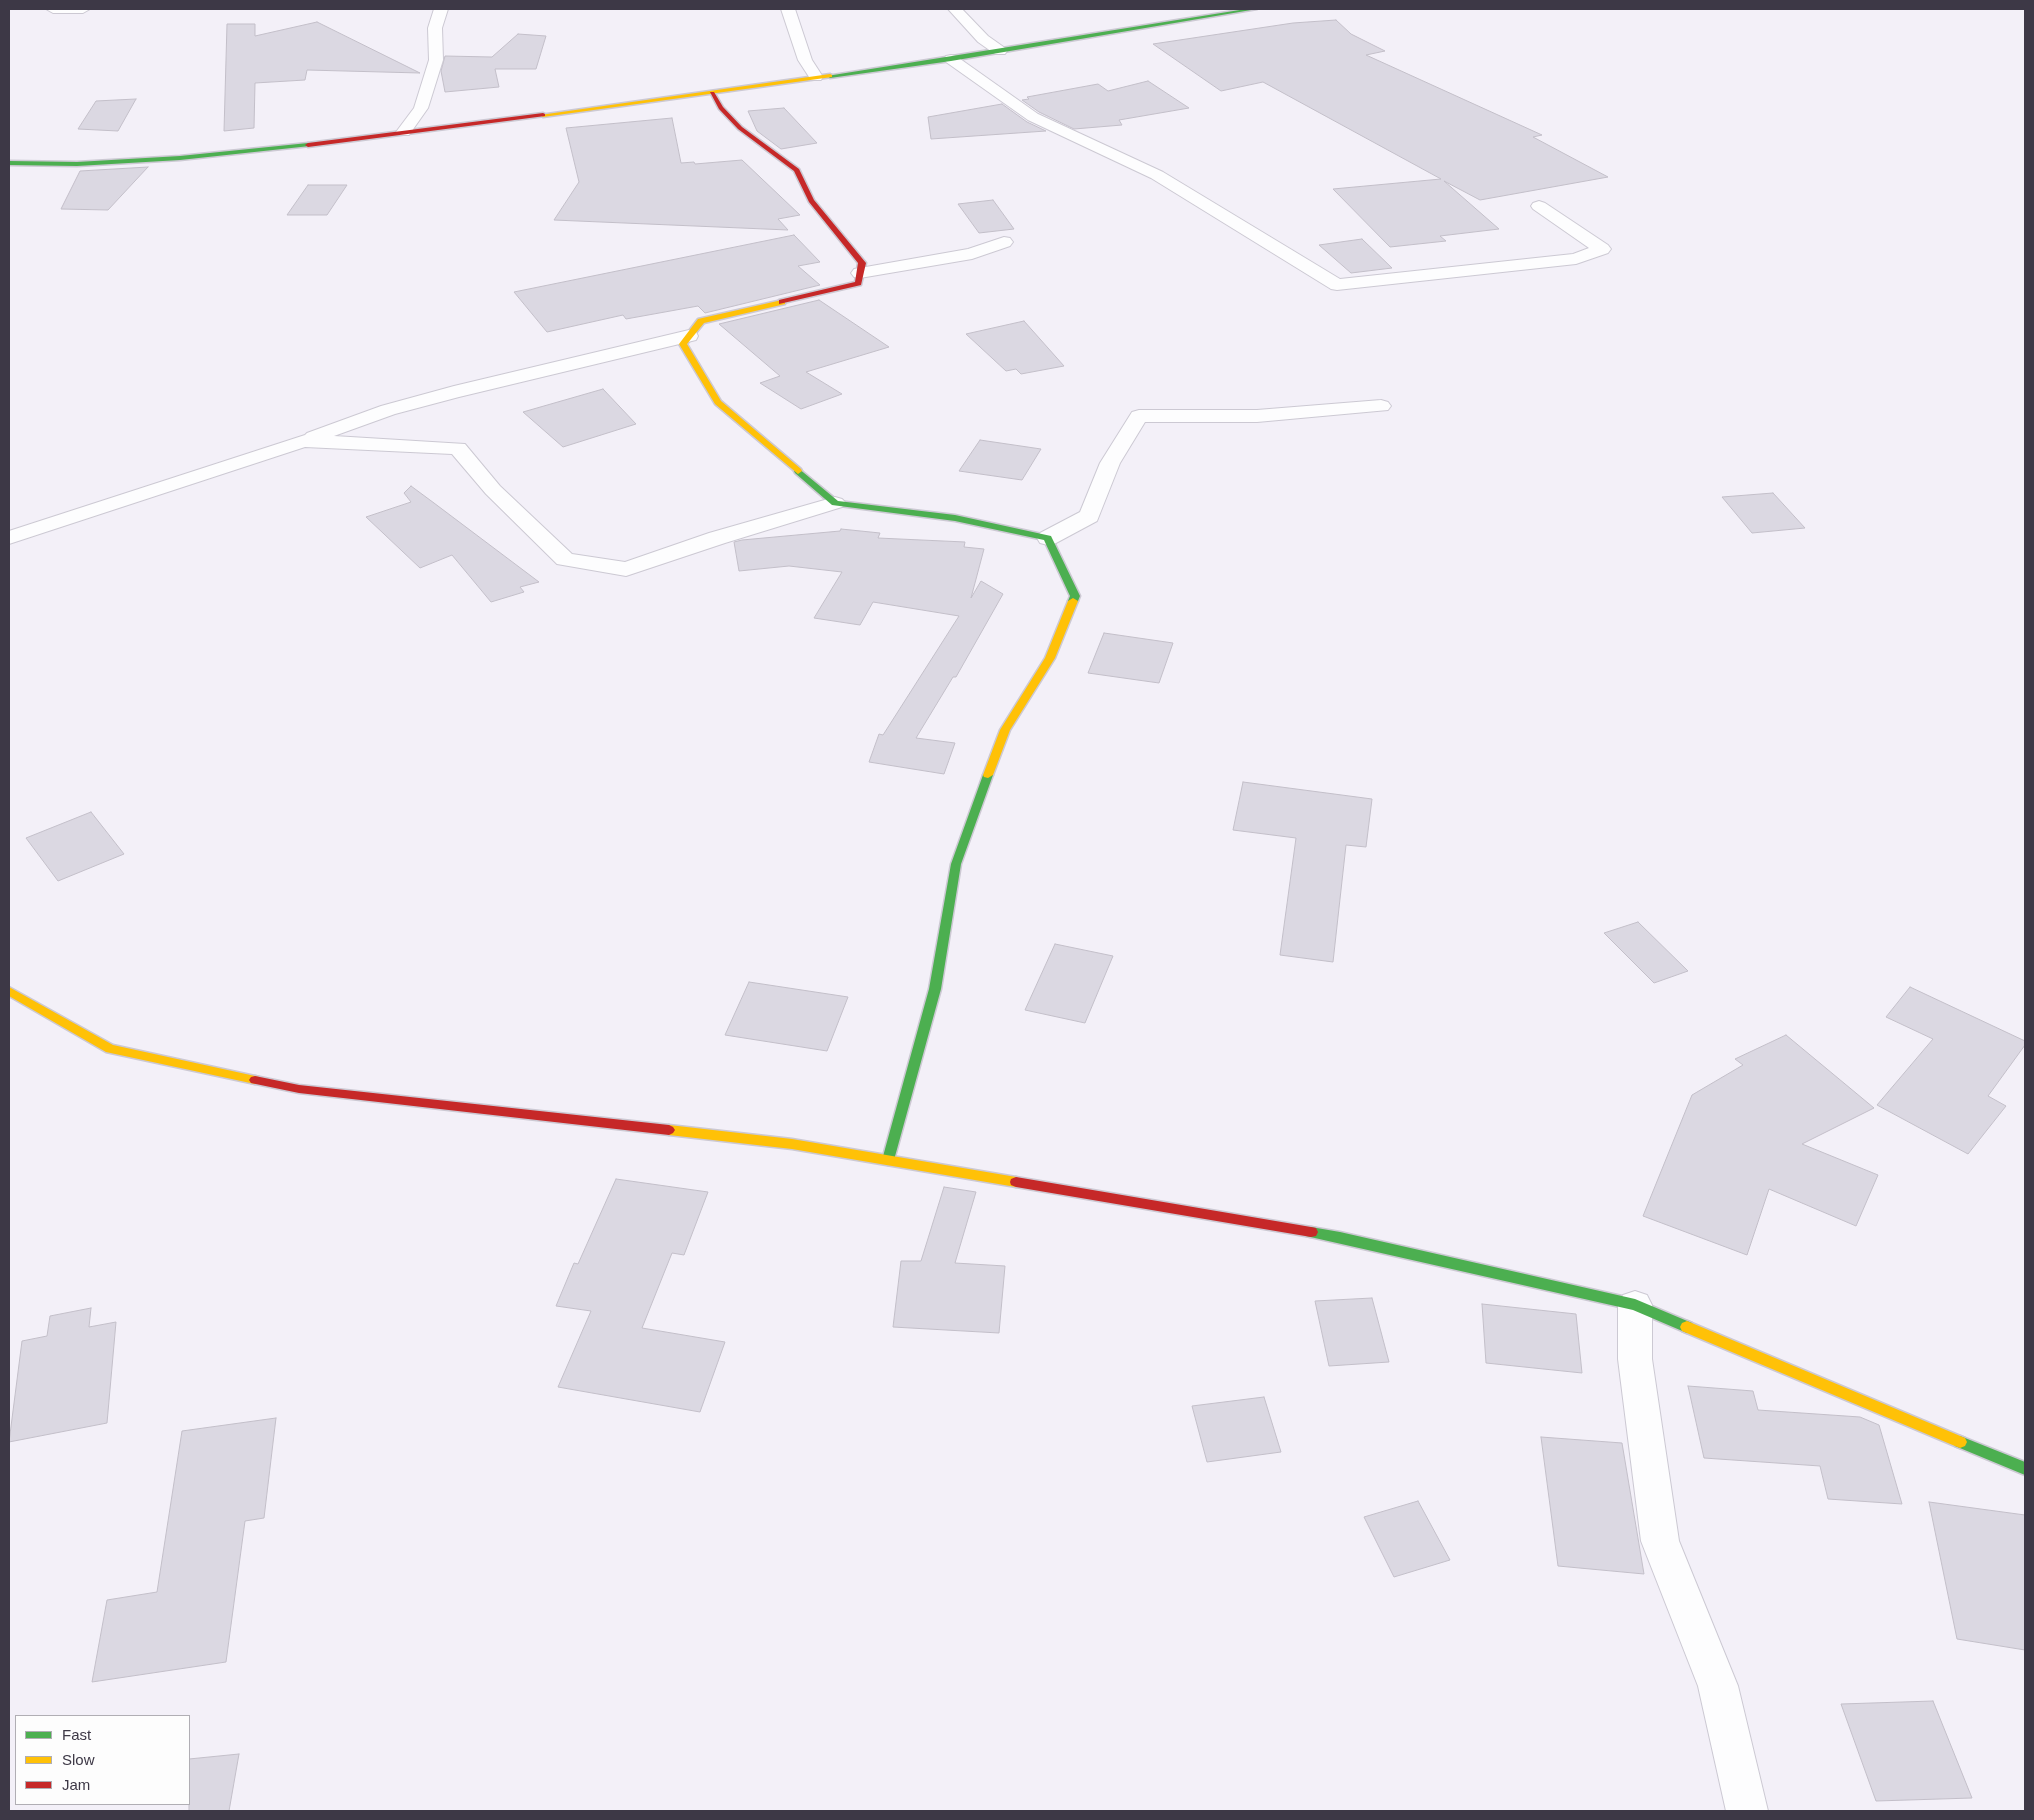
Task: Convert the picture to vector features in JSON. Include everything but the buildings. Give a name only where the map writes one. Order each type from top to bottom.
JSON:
[{"type":"street","points":[[53,9],[83,9]]},
{"type":"street","points":[[404,132],[421,108],[436,60],[435,28],[441,9]]},
{"type":"street","points":[[788,9],[804,60],[816,77]]},
{"type":"street","points":[[955,9],[983,39],[1000,51]]},
{"type":"street","points":[[9,163],[77,164],[180,158],[404,132],[712,93],[951,59],[1254,9]]},
{"type":"street","points":[[951,59],[1033,117],[1157,175],[1337,285],[1576,259],[1602,249],[1539,206]]},
{"type":"street","points":[[712,93],[721,108],[740,128],[797,170],[811,201],[862,263],[858,282],[701,321],[682,344],[718,402],[835,503]]},
{"type":"street","points":[[860,273],[972,254],[1004,242]]},
{"type":"street","points":[[9,538],[303,441],[388,410],[454,392],[689,336]]},
{"type":"street","points":[[303,441],[458,448],[494,490],[565,559],[626,570],[717,538],[835,503],[955,518],[1048,538],[1089,516],[1110,463],[1139,416],[1257,416],[1381,406]]},
{"type":"street","points":[[888,1160],[935,990],[956,864],[1005,730],[1050,658],[1075,596],[1048,538]]},
{"type":"street","points":[[9,991],[110,1049],[299,1089],[792,1144],[1340,1237],[1635,1305],[2025,1468]]},
{"type":"street","points":[[1635,1305],[1635,1358],[1660,1541],[1718,1686],[1747,1811]]},
{"type":"traffic: fast","points":[[830,76],[951,59],[1254,9]]},
{"type":"traffic: fast","points":[[9,163],[77,164],[180,158],[308,145]]},
{"type":"traffic: fast","points":[[798,471],[835,503],[955,518],[1048,538],[1075,596],[1073,601]]},
{"type":"traffic: fast","points":[[888,1160],[935,989],[956,864],[988,775]]},
{"type":"traffic: fast","points":[[1311,1232],[1635,1305],[1687,1327]]},
{"type":"traffic: fast","points":[[1960,1442],[2025,1469]]},
{"type":"traffic: slow","points":[[543,115],[830,76]]},
{"type":"traffic: slow","points":[[782,302],[701,321],[683,344],[718,402],[798,471]]},
{"type":"traffic: slow","points":[[988,775],[1005,730],[1050,658],[1073,601]]},
{"type":"traffic: slow","points":[[9,991],[110,1049],[255,1080]]},
{"type":"traffic: slow","points":[[669,1130],[792,1144],[1016,1182]]},
{"type":"traffic: slow","points":[[1687,1327],[1960,1442]]},
{"type":"traffic: jam","points":[[712,93],[721,108],[740,128],[797,170],[811,201],[862,263],[858,283],[782,302]]},
{"type":"traffic: jam","points":[[308,145],[543,115]]},
{"type":"traffic: jam","points":[[255,1080],[299,1089],[669,1130]]},
{"type":"traffic: jam","points":[[1016,1182],[1311,1232]]}]
